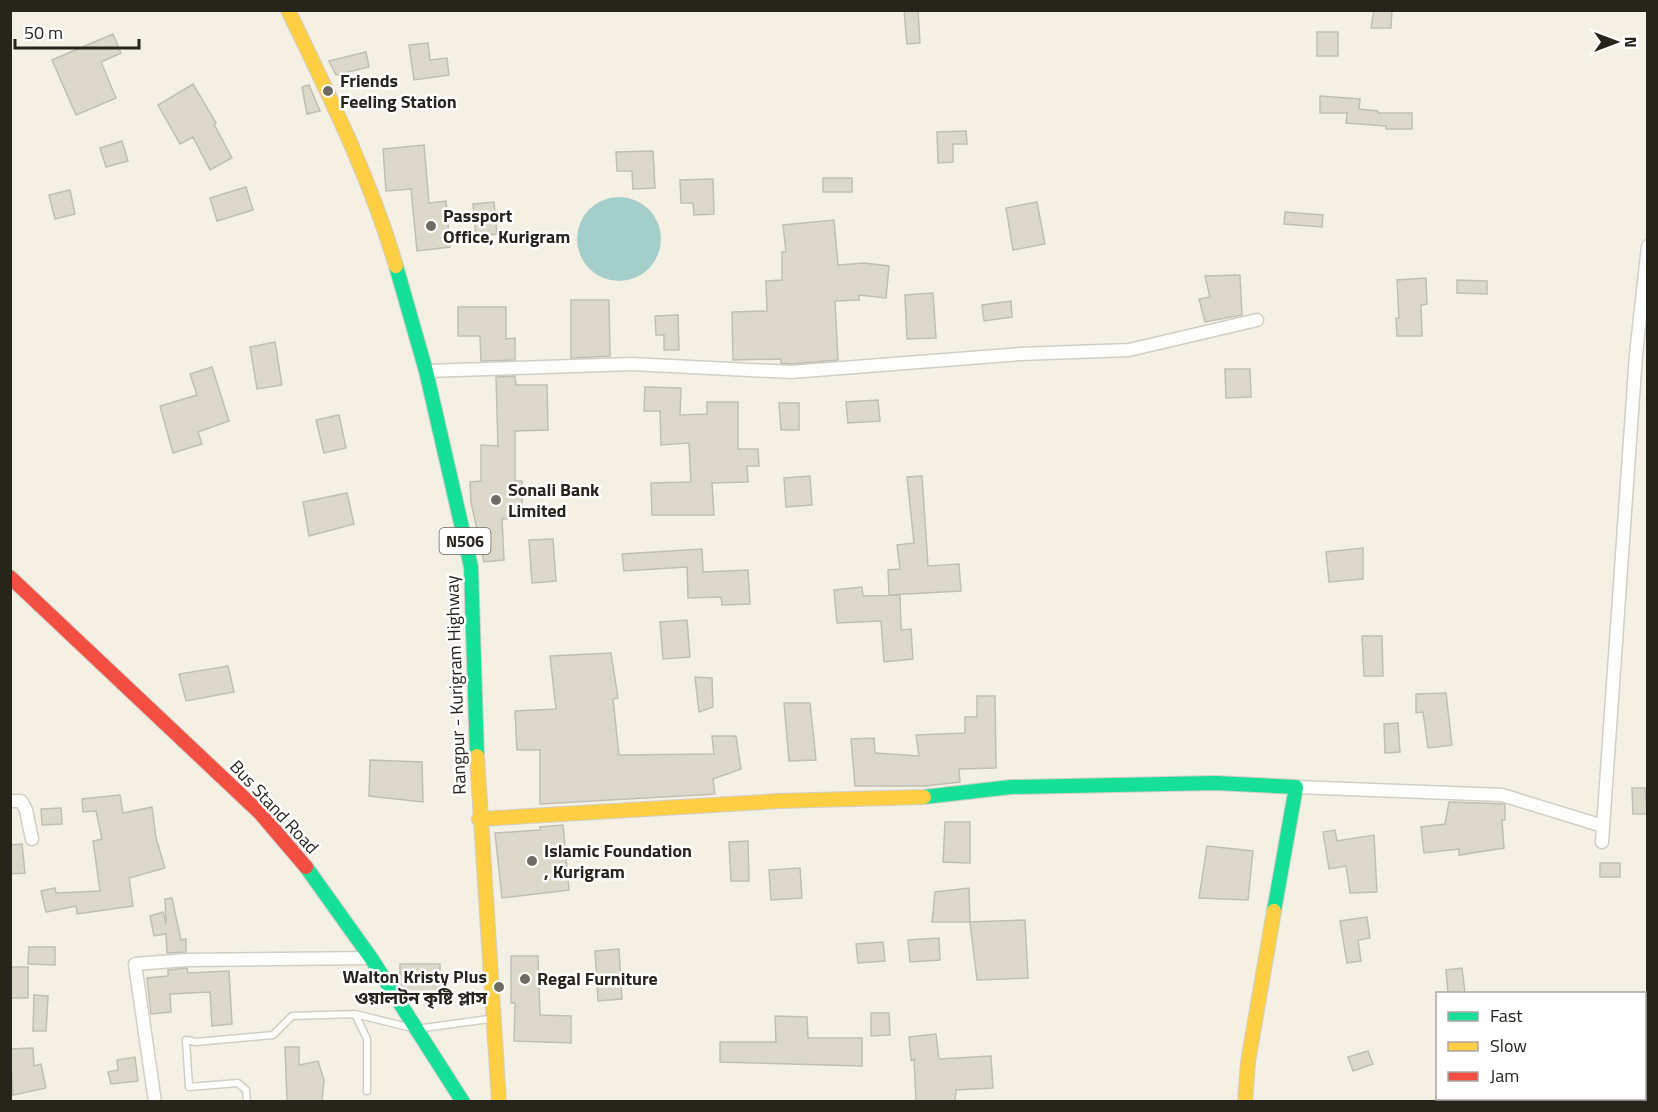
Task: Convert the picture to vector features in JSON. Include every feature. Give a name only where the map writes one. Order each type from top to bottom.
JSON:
[{"type":"main road","name":"Rangpur - Kurigram Highway","points":[[288,10],[342,121],[388,238],[426,371],[471,567],[479,819],[499,1101]]},
{"type":"main road","name":"Bus Stand Road","points":[[10,577],[144,700],[260,813],[303,864],[371,958],[463,1101]]},
{"type":"main road","points":[[479,819],[779,801],[926,797],[1011,787],[1215,783],[1296,787],[1250,1051],[1245,1101]]},
{"type":"street","points":[[1602,842],[1635,366],[1647,246]]},
{"type":"street","points":[[426,371],[632,364],[791,372],[997,355],[1129,350],[1257,320]]},
{"type":"street","points":[[1296,787],[1502,795],[1604,826]]},
{"type":"street","points":[[10,801],[21,801],[26,810],[32,839]]},
{"type":"street","points":[[155,1101],[135,964],[187,960],[371,958]]},
{"type":"lane","points":[[247,1101],[246,1090],[238,1083],[189,1087],[186,1040],[196,1042],[273,1035],[292,1016],[355,1014],[416,1029],[493,1019]]},
{"type":"lane","points":[[355,1014],[368,1039],[368,1091]]},
{"type":"water","points":[[611,197],[627,197],[643,204],[654,215],[661,231],[658,255],[649,269],[627,281],[611,281],[595,274],[584,263],[577,247],[577,231],[584,215],[595,204]]},
{"type":"building","points":[[904,10],[918,10],[920,43],[907,44]]},
{"type":"building","points":[[1374,10],[1392,10],[1391,28],[1371,28]]},
{"type":"building","points":[[1317,32],[1338,32],[1338,56],[1317,56]]},
{"type":"building","points":[[113,34],[121,53],[101,62],[116,98],[76,115],[52,60]]},
{"type":"building","points":[[428,43],[430,60],[447,58],[449,75],[414,80],[409,45]]},
{"type":"building","points":[[366,52],[369,67],[336,75],[329,61]]},
{"type":"building","points":[[193,84],[216,123],[214,124],[232,158],[210,170],[193,137],[180,144],[158,105]]},
{"type":"building","points":[[309,85],[320,111],[307,114],[302,87]]},
{"type":"building","points":[[1320,96],[1360,99],[1359,109],[1378,111],[1378,113],[1412,113],[1412,129],[1386,129],[1386,126],[1346,123],[1347,113],[1320,113]]},
{"type":"building","points":[[966,131],[967,144],[953,144],[953,162],[938,163],[937,132]]},
{"type":"building","points":[[122,141],[128,161],[106,167],[100,148]]},
{"type":"building","points":[[424,145],[429,203],[446,201],[450,247],[417,251],[411,189],[386,191],[383,149]]},
{"type":"building","points":[[653,151],[655,188],[633,189],[632,171],[617,171],[616,152]]},
{"type":"building","points":[[823,178],[852,178],[852,192],[823,192]]},
{"type":"building","points":[[713,179],[714,214],[694,215],[693,203],[681,203],[680,180]]},
{"type":"building","points":[[246,187],[253,210],[217,221],[210,198]]},
{"type":"building","points":[[70,190],[75,214],[55,219],[49,195]]},
{"type":"building","points":[[494,202],[497,234],[476,236],[473,204]]},
{"type":"building","points":[[1037,202],[1045,244],[1013,250],[1006,208]]},
{"type":"building","points":[[1285,212],[1323,215],[1322,227],[1284,224]]},
{"type":"building","points":[[834,220],[838,265],[864,263],[889,266],[886,298],[859,295],[859,300],[835,301],[838,360],[791,364],[781,363],[781,359],[733,360],[732,312],[767,311],[766,281],[782,280],[782,252],[786,252],[783,225]]},
{"type":"building","points":[[1240,275],[1242,315],[1205,322],[1199,299],[1210,297],[1205,276]]},
{"type":"building","points":[[1426,278],[1427,304],[1421,305],[1422,336],[1397,336],[1396,318],[1399,318],[1397,280]]},
{"type":"building","points":[[1457,280],[1487,281],[1487,294],[1457,293]]},
{"type":"building","points":[[933,293],[936,338],[907,339],[905,295]]},
{"type":"building","points":[[571,300],[609,300],[610,356],[571,358]]},
{"type":"building","points":[[1011,301],[1012,317],[984,321],[982,305]]},
{"type":"building","points":[[458,307],[506,307],[506,339],[515,338],[515,360],[481,361],[480,336],[458,336]]},
{"type":"building","points":[[678,315],[679,350],[664,350],[664,335],[656,335],[655,316]]},
{"type":"building","points":[[275,342],[282,385],[257,389],[250,347]]},
{"type":"building","points":[[212,367],[229,421],[198,432],[202,444],[173,453],[160,406],[197,395],[190,374]]},
{"type":"building","points":[[1225,369],[1250,369],[1251,397],[1226,398]]},
{"type":"building","points":[[515,376],[516,385],[547,385],[548,430],[515,431],[515,481],[522,481],[522,518],[502,519],[504,560],[484,562],[471,502],[470,482],[481,481],[481,445],[498,446],[496,377]]},
{"type":"building","points":[[645,387],[681,388],[680,415],[707,414],[707,402],[738,402],[738,449],[758,449],[759,466],[747,466],[748,482],[712,483],[714,515],[652,515],[651,483],[691,482],[689,443],[661,445],[660,411],[644,411]]},
{"type":"building","points":[[878,400],[880,421],[848,423],[846,402]]},
{"type":"building","points":[[779,403],[799,403],[799,430],[781,430]]},
{"type":"building","points":[[339,415],[346,448],[324,453],[316,420]]},
{"type":"building","points":[[810,476],[812,505],[786,507],[784,478]]},
{"type":"building","points":[[922,476],[928,566],[959,564],[961,591],[889,595],[888,570],[900,569],[897,545],[914,543],[907,477]]},
{"type":"building","points":[[347,493],[354,524],[309,536],[303,502]]},
{"type":"building","points":[[553,539],[556,581],[532,583],[529,540]]},
{"type":"building","points":[[1363,548],[1363,579],[1329,582],[1326,552]]},
{"type":"building","points":[[702,549],[703,572],[748,570],[750,604],[722,605],[721,597],[688,598],[687,567],[624,571],[622,554]]},
{"type":"building","points":[[862,587],[863,596],[900,595],[901,630],[911,629],[913,659],[884,662],[881,621],[837,623],[834,590]]},
{"type":"building","points":[[687,620],[690,657],[663,659],[660,622]]},
{"type":"building","points":[[1362,636],[1382,636],[1383,676],[1364,676]]},
{"type":"building","points":[[611,653],[618,698],[613,699],[619,755],[714,754],[712,736],[736,736],[741,769],[713,779],[715,794],[540,804],[540,750],[517,750],[515,711],[556,709],[550,656]]},
{"type":"building","points":[[228,666],[234,692],[186,701],[179,674]]},
{"type":"building","points":[[695,677],[712,678],[713,707],[699,712]]},
{"type":"building","points":[[1446,693],[1452,745],[1428,748],[1423,712],[1416,713],[1416,694]]},
{"type":"building","points":[[977,696],[995,696],[996,768],[959,769],[960,782],[925,786],[855,786],[851,739],[874,738],[875,753],[919,756],[916,735],[965,733],[965,717],[977,717]]},
{"type":"building","points":[[784,703],[810,703],[816,760],[789,761]]},
{"type":"building","points":[[1398,723],[1400,752],[1385,753],[1384,724]]},
{"type":"building","points":[[370,760],[422,762],[423,802],[369,796]]},
{"type":"building","points":[[1632,788],[1645,788],[1647,814],[1633,814]]},
{"type":"building","points":[[120,795],[123,813],[152,807],[156,838],[165,868],[129,878],[133,906],[77,914],[76,906],[46,912],[41,891],[55,888],[56,893],[100,891],[93,841],[102,839],[96,811],[83,812],[82,799]]},
{"type":"building","points":[[1449,802],[1505,804],[1505,820],[1502,820],[1504,848],[1459,855],[1459,849],[1424,853],[1421,827],[1445,824]]},
{"type":"building","points":[[61,808],[62,824],[42,825],[41,809]]},
{"type":"building","points":[[945,822],[970,822],[970,863],[943,862]]},
{"type":"building","name":"Islamic Foundation , Kurigram","points":[[563,825],[569,890],[502,898],[495,833],[540,830],[540,827]]},
{"type":"building","points":[[1335,830],[1337,841],[1374,835],[1377,892],[1350,893],[1346,866],[1329,869],[1323,832]]},
{"type":"building","points":[[748,841],[749,881],[731,881],[729,842]]},
{"type":"building","points":[[22,844],[25,873],[10,874],[10,845]]},
{"type":"building","points":[[1207,846],[1253,851],[1248,900],[1199,898]]},
{"type":"building","points":[[1600,863],[1620,863],[1620,877],[1600,877]]},
{"type":"building","points":[[800,868],[802,898],[771,900],[769,870]]},
{"type":"building","points":[[969,888],[970,922],[932,922],[935,892]]},
{"type":"building","points":[[172,898],[181,940],[186,939],[186,952],[167,953],[166,934],[154,936],[150,916],[163,912],[166,924],[165,899]]},
{"type":"building","points":[[1367,917],[1370,938],[1358,940],[1361,961],[1347,963],[1340,921]]},
{"type":"building","points":[[1025,920],[1028,978],[977,980],[970,922]]},
{"type":"building","points":[[939,938],[940,960],[910,962],[908,940]]},
{"type":"building","points":[[883,942],[885,961],[858,963],[856,944]]},
{"type":"building","points":[[29,947],[55,947],[55,965],[28,964]]},
{"type":"building","points":[[619,949],[622,999],[598,1001],[595,951]]},
{"type":"building","points":[[511,956],[538,956],[540,1015],[571,1016],[571,1043],[514,1041],[515,1003],[511,1003]]},
{"type":"building","points":[[400,964],[440,964],[440,993],[407,993],[400,983]]},
{"type":"building","points":[[10,967],[28,967],[28,998],[10,998]]},
{"type":"building","points":[[187,968],[188,973],[229,971],[232,1024],[212,1026],[210,992],[170,994],[171,1012],[151,1014],[147,978],[168,976],[168,970]]},
{"type":"building","points":[[1462,968],[1465,992],[1448,992],[1446,970]]},
{"type":"building","points":[[34,995],[48,996],[46,1031],[33,1031]]},
{"type":"building","points":[[871,1013],[889,1013],[890,1035],[871,1036]]},
{"type":"building","points":[[775,1016],[807,1017],[808,1038],[862,1038],[862,1066],[720,1062],[720,1042],[776,1042]]},
{"type":"building","points":[[936,1034],[939,1059],[991,1056],[993,1088],[956,1090],[955,1101],[916,1101],[914,1059],[911,1060],[909,1037]]},
{"type":"building","points":[[285,1047],[299,1047],[299,1065],[318,1061],[324,1080],[322,1101],[287,1101]]},
{"type":"building","points":[[33,1048],[34,1066],[41,1064],[46,1088],[13,1095],[10,1049]]},
{"type":"building","points":[[1368,1051],[1373,1064],[1353,1071],[1348,1057]]},
{"type":"building","points":[[135,1057],[138,1081],[111,1084],[108,1072],[118,1070],[117,1060]]},
{"type":"traffic: fast","points":[[396,266],[426,371],[471,567],[477,756]]},
{"type":"traffic: fast","points":[[924,797],[1011,787],[1215,783],[1296,787],[1274,911]]},
{"type":"traffic: fast","points":[[306,867],[371,958],[463,1102]]},
{"type":"traffic: slow","points":[[288,10],[361,168],[396,266]]},
{"type":"traffic: slow","points":[[477,756],[499,1102]]},
{"type":"traffic: slow","points":[[479,819],[779,801],[924,797]]},
{"type":"traffic: slow","points":[[1245,1102],[1248,1062],[1274,911]]},
{"type":"traffic: jam","points":[[10,577],[260,813],[306,867]]},
{"type":"place","name":"Friends Feeling Station","points":[[328,91]]},
{"type":"place","name":"Passport Office, Kurigram","points":[[431,226]]},
{"type":"place","name":"Sonali Bank Limited","points":[[496,500]]},
{"type":"place","name":"Islamic Foundation , Kurigram","points":[[532,861]]},
{"type":"place","name":"Regal Furniture","points":[[525,979]]},
{"type":"place","name":"Walton Kristy Plus ওয়ালটন কৃষ্টি প্লাস","points":[[499,987]]}]
